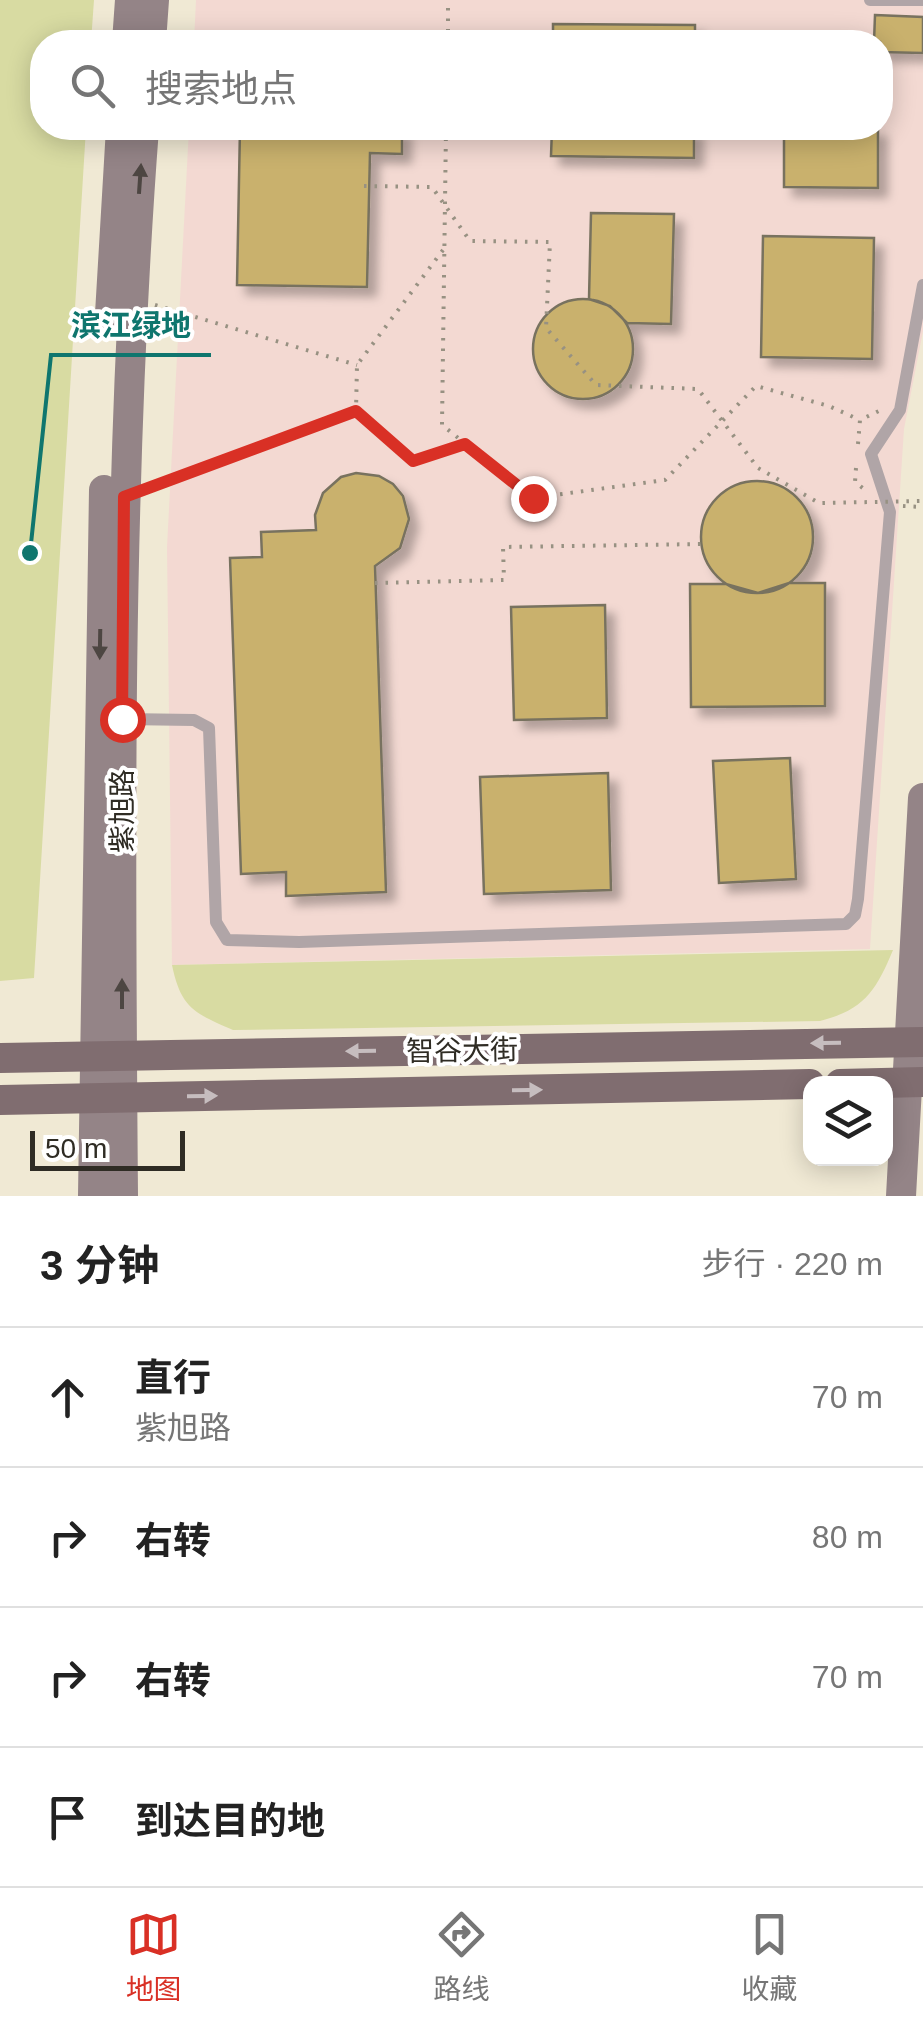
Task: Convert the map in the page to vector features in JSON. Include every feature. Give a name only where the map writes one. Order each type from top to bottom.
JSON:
[{"type":"main road","points":[[128,30],[130,0]]},
{"type":"main road","points":[[152,30],[154,0]]},
{"type":"main road","name":"紫旭路","points":[[94,1196],[107,1098],[102,548],[120,140]]},
{"type":"main road","name":"紫旭路","points":[[107,1056],[122,719],[131,298],[143,140]]},
{"type":"main road","points":[[901,1196],[914,1082],[923,798]]},
{"type":"main road","name":"智谷大街","points":[[0,1058],[915,1042]]},
{"type":"main road","name":"智谷大街","points":[[0,1100],[803,1084]]},
{"type":"main road","name":"紫旭路","points":[[107,1098],[123,1196]]},
{"type":"lane","points":[[870,0],[923,0]]},
{"type":"lane","points":[[122,719],[194,720],[202,722],[211,734],[216,922],[228,940],[299,942],[846,924],[855,915],[858,899],[890,512],[871,454],[900,410],[923,286]]},
{"type":"path","points":[[448,0],[448,30]]},
{"type":"path","points":[[446,140],[442,425],[533,498],[665,480],[756,386],[829,406],[860,420]]},
{"type":"path","points":[[364,186],[432,187],[470,240],[550,242],[546,328],[596,385],[698,389],[758,468],[819,503],[923,501]]},
{"type":"path","points":[[444,249],[357,365],[356,411],[413,461],[465,444]]},
{"type":"path","points":[[131,298],[357,365]]},
{"type":"path","points":[[124,497],[356,411]]},
{"type":"path","points":[[375,583],[504,580],[503,547],[702,544]]},
{"type":"shaded area","points":[[196,0],[923,0],[923,331],[904,429],[870,949],[172,965],[167,547],[188,140],[893,140],[893,30],[195,30]]},
{"type":"green space","points":[[0,0],[94,0],[92,30],[30,30],[30,140],[85,140],[34,978],[0,981]]},
{"type":"green space","points":[[893,950],[867,997],[848,1011],[820,1021],[233,1030],[191,1007],[180,991],[172,965]]},
{"type":"building","points":[[875,15],[923,17],[923,53],[893,52],[893,30],[874,30]]},
{"type":"building","points":[[553,24],[695,25],[695,30],[553,30]]},
{"type":"building","points":[[240,140],[402,140],[402,154],[370,153],[367,287],[237,285]]},
{"type":"building","points":[[552,140],[694,140],[694,158],[551,156]]},
{"type":"building","points":[[784,140],[878,140],[878,188],[784,187]]},
{"type":"building","points":[[591,213],[674,214],[671,324],[627,323],[610,306],[589,299]]},
{"type":"building","points":[[763,236],[874,238],[872,359],[761,357]]},
{"type":"building","points":[[583,299],[611,307],[625,321],[633,349],[625,377],[611,391],[583,399],[555,391],[541,377],[533,349],[541,321],[555,307]]},
{"type":"building","points":[[356,473],[379,476],[393,484],[403,496],[409,519],[400,548],[375,566],[386,892],[286,896],[286,872],[241,874],[230,558],[262,557],[261,532],[316,530],[315,515],[323,493],[341,477]]},
{"type":"building","points":[[757,481],[778,486],[796,498],[808,516],[813,537],[808,558],[796,576],[778,588],[757,593],[736,588],[718,576],[706,558],[701,537],[706,516],[718,498],[736,486]]},
{"type":"building","points":[[789,583],[825,583],[825,706],[691,707],[690,584],[726,584],[758,593]]},
{"type":"building","points":[[605,605],[607,718],[514,720],[511,607]]},
{"type":"building","points":[[790,758],[796,879],[719,883],[713,761]]},
{"type":"building","points":[[608,773],[611,890],[484,894],[480,777]]},
{"type":"place","name":"滨江绿地","points":[[30,553]]},
{"type":"route","points":[[122,719],[124,497],[356,411],[413,461],[465,444],[533,498]]}]
